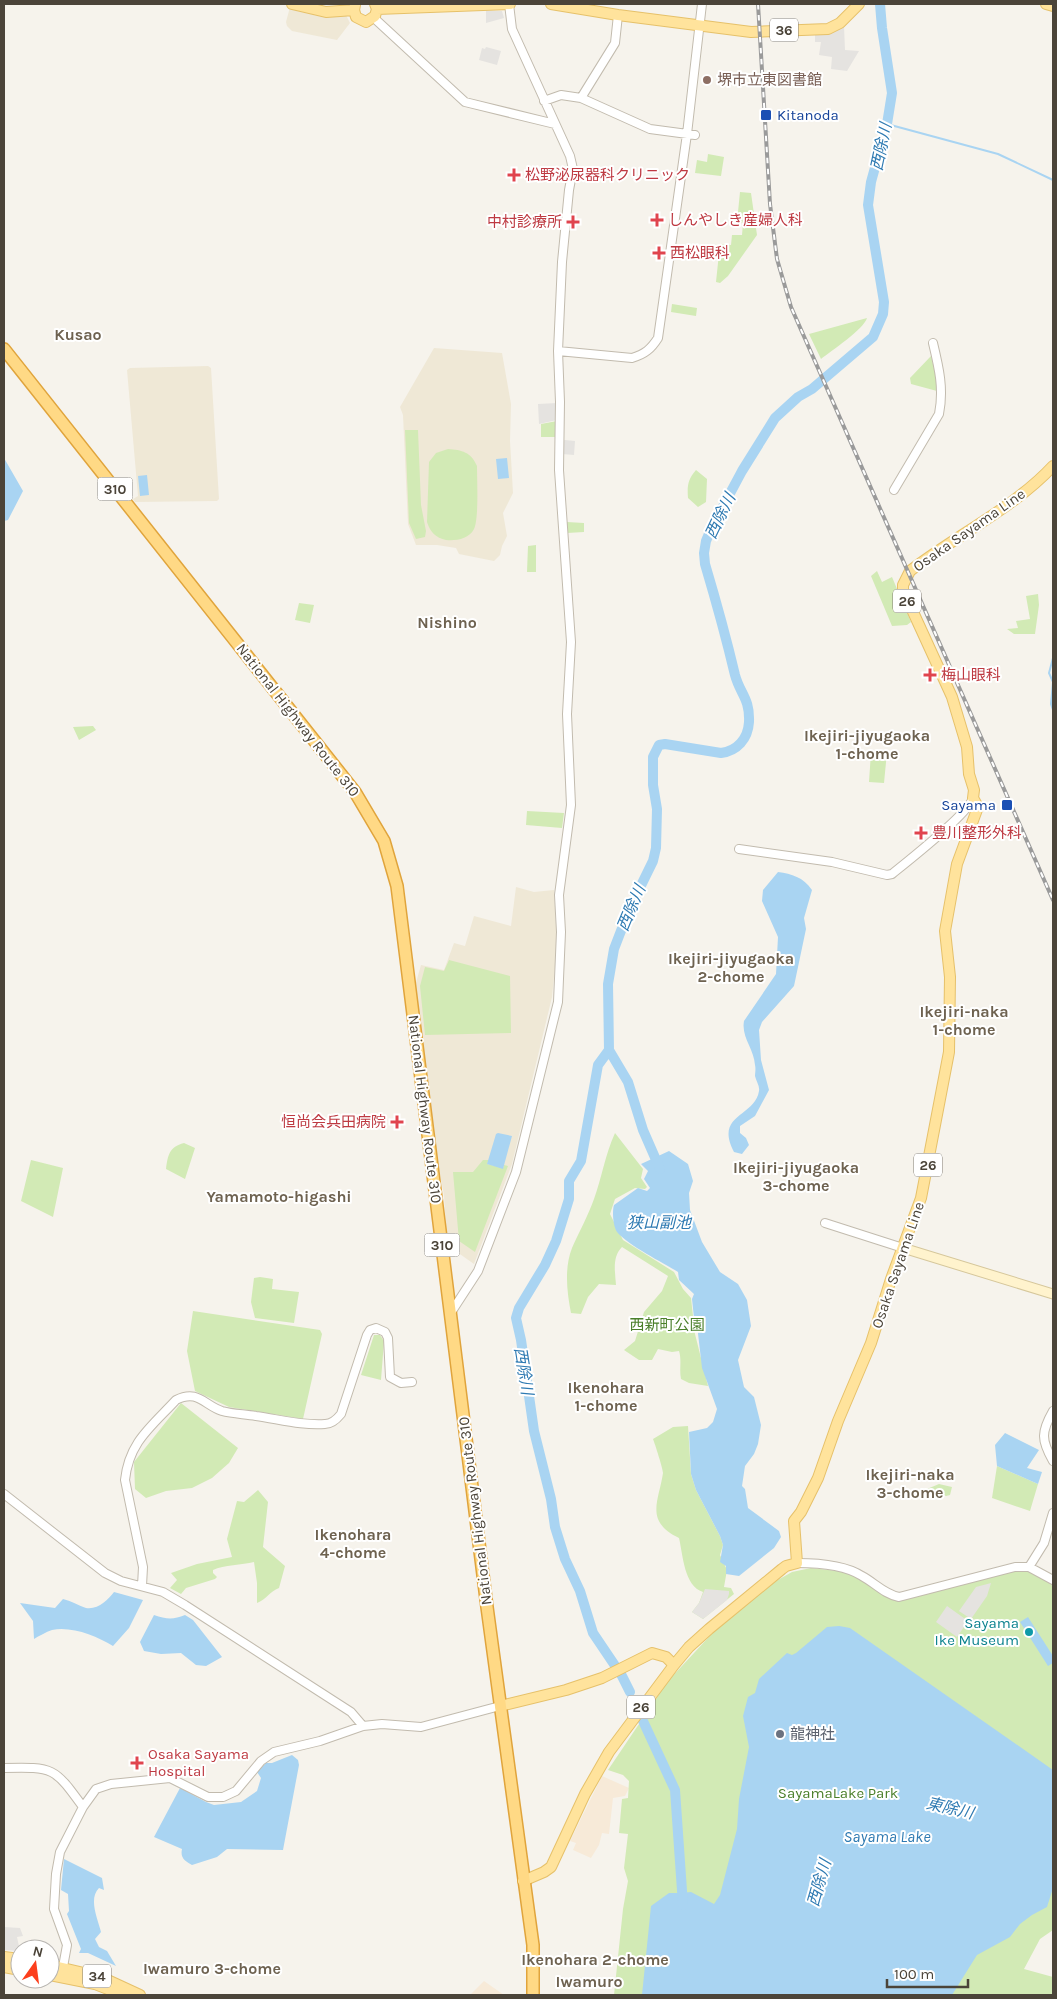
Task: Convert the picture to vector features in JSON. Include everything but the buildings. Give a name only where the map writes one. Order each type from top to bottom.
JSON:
[{"type":"highway","name":"National Highway Route 310","points":[[4,349],[355,792],[384,841],[397,886],[500,1706],[533,1945],[533,1995]]},
{"type":"main road","points":[[292,4],[326,12],[355,7],[356,17],[361,21],[368,21],[375,10],[509,4]]},
{"type":"main road","name":"36","points":[[551,4],[618,15],[751,32],[828,29],[840,24],[859,4]]},
{"type":"main road","points":[[1046,4],[1053,6]]},
{"type":"main road","name":"Osaka Sayama Line","points":[[797,1563],[794,1521],[818,1478],[838,1421],[871,1343],[891,1279],[922,1198],[949,1052],[950,977],[945,931],[957,864],[978,807],[972,798],[974,790],[969,774],[967,748],[952,697],[918,627],[902,590],[903,585],[908,573],[914,568],[996,512],[1044,476],[1053,466]]},
{"type":"main road","points":[[903,1248],[1053,1294]]},
{"type":"main road","name":"26","points":[[523,1881],[551,1867],[585,1794],[609,1752],[688,1647],[786,1566],[797,1563]]},
{"type":"main road","points":[[500,1706],[566,1690],[611,1674],[652,1653],[666,1656],[674,1665]]},
{"type":"main road","name":"34","points":[[60,1967],[101,1977],[140,1995]]},
{"type":"main road","name":"34","points":[[60,1977],[95,1984],[123,1995]]},
{"type":"street","points":[[450,1314],[478,1271],[516,1172],[558,1002],[562,932],[559,895],[571,805],[568,714],[571,642],[559,470],[560,402],[558,351],[562,264],[569,190],[573,169],[512,29],[509,4]]},
{"type":"street","points":[[558,351],[632,358],[644,354],[652,348],[658,338],[687,134],[702,4]]},
{"type":"street","points":[[375,10],[465,102],[555,124]]},
{"type":"street","points":[[581,98],[614,43],[618,15]]},
{"type":"street","points":[[544,101],[561,95],[581,98],[650,129],[695,135]]},
{"type":"street","points":[[894,490],[938,414],[941,402],[941,372],[933,343]]},
{"type":"street","points":[[739,849],[832,862],[887,875],[892,874],[954,821],[971,804],[972,798]]},
{"type":"street","points":[[825,1222],[903,1248]]},
{"type":"street","points":[[142,1586],[143,1567],[125,1480],[126,1466],[137,1442],[176,1400],[183,1396],[193,1396],[221,1411],[327,1425],[336,1420],[341,1414],[367,1336],[370,1330],[376,1328],[385,1332],[388,1338],[390,1377],[402,1383],[412,1382]]},
{"type":"street","points":[[1053,1411],[1043,1435],[1046,1449],[1053,1461]]},
{"type":"street","points":[[4,1494],[105,1573],[121,1581],[163,1592],[185,1605],[350,1712],[363,1726]]},
{"type":"street","points":[[1029,1567],[1044,1543],[1053,1513]]},
{"type":"street","points":[[797,1563],[809,1563],[850,1570],[861,1575],[885,1592],[899,1596],[1014,1567],[1029,1567],[1053,1580]]},
{"type":"street","points":[[63,1967],[67,1945],[54,1909],[56,1874],[60,1852],[96,1789],[110,1784],[164,1778],[176,1780],[208,1797],[223,1798],[236,1791],[266,1756],[363,1726],[382,1724],[421,1727],[500,1706]]},
{"type":"street","points":[[4,1768],[35,1767],[52,1771],[63,1780],[84,1807]]},
{"type":"shaded area","points":[[290,7],[320,15],[346,15],[350,23],[337,40],[292,31],[286,22]]},
{"type":"shaded area","points":[[486,11],[502,11],[504,18],[486,23]]},
{"type":"shaded area","points":[[844,26],[845,50],[859,51],[847,71],[831,69],[832,57],[819,55],[821,42],[815,42],[815,32]]},
{"type":"shaded area","points":[[486,47],[501,51],[497,65],[479,60],[482,48],[485,49]]},
{"type":"shaded area","points":[[434,348],[502,353],[511,404],[510,441],[513,493],[503,513],[507,536],[500,555],[494,561],[459,554],[456,548],[437,545],[416,545],[408,524],[403,415],[400,407]]},
{"type":"shaded area","points":[[208,366],[211,368],[219,499],[217,501],[135,502],[133,499],[138,496],[127,370],[130,368]]},
{"type":"shaded area","points":[[557,403],[557,420],[539,424],[538,404]]},
{"type":"shaded area","points":[[562,441],[575,441],[574,455],[562,454]]},
{"type":"shaded area","points":[[516,887],[534,892],[554,890],[557,946],[552,997],[512,1164],[474,1264],[447,1245],[444,1195],[436,1154],[415,986],[421,965],[444,970],[454,943],[465,946],[474,916],[511,926]]},
{"type":"shaded area","points":[[991,1583],[987,1596],[971,1619],[959,1611],[976,1587]]},
{"type":"shaded area","points":[[705,1589],[729,1591],[729,1594],[727,1600],[703,1619],[692,1612],[699,1603]]},
{"type":"shaded area","points":[[947,1606],[968,1621],[957,1637],[936,1622]]},
{"type":"shaded area","points":[[602,1776],[629,1788],[625,1796],[613,1798],[609,1834],[602,1833],[599,1845],[591,1858],[573,1850],[576,1843],[570,1841]]},
{"type":"shaded area","points":[[4,1927],[20,1928],[23,1936],[17,1937],[17,1939],[10,1939],[10,1950],[4,1950]]},
{"type":"shaded area","points":[[484,1981],[504,1995],[470,1995]]},
{"type":"green space","points":[[708,154],[724,157],[721,176],[695,173],[697,160],[707,162]]},
{"type":"green space","points":[[740,192],[751,193],[757,235],[728,276],[720,283],[716,282],[720,244],[731,245],[732,235],[742,235],[743,223],[737,222]]},
{"type":"green space","points":[[672,304],[697,308],[696,316],[671,312]]},
{"type":"green space","points":[[867,318],[865,323],[854,334],[821,359],[809,334]]},
{"type":"green space","points":[[931,356],[937,391],[911,384],[910,378]]},
{"type":"green space","points":[[557,421],[557,434],[555,437],[541,437],[541,424]]},
{"type":"green space","points":[[405,430],[418,430],[421,505],[426,531],[425,537],[416,539],[409,523]]},
{"type":"green space","points":[[448,449],[466,453],[475,461],[477,466],[476,524],[469,535],[462,539],[454,540],[446,540],[436,536],[427,522],[429,462],[436,453]]},
{"type":"green space","points":[[696,470],[707,479],[706,502],[698,507],[688,498],[688,486]]},
{"type":"green space","points":[[567,522],[584,523],[584,532],[567,533]]},
{"type":"green space","points":[[536,545],[536,572],[527,572],[528,546]]},
{"type":"green space","points":[[877,571],[882,582],[892,577],[911,622],[907,625],[892,626],[871,576]]},
{"type":"green space","points":[[1038,594],[1039,605],[1035,634],[1014,634],[1007,629],[1018,628],[1016,621],[1030,619],[1026,596]]},
{"type":"green space","points":[[299,603],[314,605],[310,623],[295,620]]},
{"type":"green space","points":[[93,726],[96,730],[79,740],[73,727]]},
{"type":"green space","points":[[871,752],[887,752],[884,783],[869,782]]},
{"type":"green space","points":[[527,811],[564,813],[562,828],[526,825]]},
{"type":"green space","points":[[449,960],[510,976],[511,1033],[425,1035],[420,986],[425,967],[444,971]]},
{"type":"green space","name":"西新町公園","points":[[615,1133],[643,1169],[641,1178],[647,1187],[645,1189],[635,1188],[615,1199],[610,1214],[623,1240],[674,1272],[683,1289],[691,1298],[695,1334],[708,1386],[689,1383],[681,1379],[679,1351],[672,1352],[658,1349],[652,1360],[639,1360],[624,1350],[635,1341],[644,1312],[662,1291],[668,1276],[622,1247],[615,1260],[616,1285],[599,1284],[588,1297],[581,1314],[571,1313],[567,1280],[569,1256],[594,1199]]},
{"type":"green space","points":[[184,1143],[195,1148],[185,1179],[166,1169],[172,1149]]},
{"type":"green space","points":[[31,1160],[63,1168],[53,1217],[21,1201]]},
{"type":"green space","points":[[483,1160],[489,1160],[487,1164],[503,1168],[504,1165],[508,1166],[475,1252],[459,1241],[453,1172],[473,1172]]},
{"type":"green space","points":[[254,1278],[273,1279],[272,1289],[299,1292],[294,1323],[255,1318],[251,1302]]},
{"type":"green space","points":[[193,1311],[320,1330],[322,1334],[303,1419],[229,1407],[195,1391],[187,1351]]},
{"type":"green space","points":[[374,1335],[380,1335],[384,1341],[381,1380],[361,1375]]},
{"type":"green space","points":[[181,1403],[238,1448],[229,1463],[212,1478],[192,1488],[166,1491],[146,1498],[135,1489],[134,1462]]},
{"type":"green space","points":[[688,1426],[691,1474],[696,1490],[723,1545],[720,1555],[727,1570],[724,1587],[731,1588],[734,1594],[703,1619],[692,1612],[699,1603],[703,1592],[697,1589],[688,1577],[679,1538],[661,1525],[656,1510],[663,1473],[653,1439],[673,1427]]},
{"type":"green space","points":[[997,1466],[1038,1484],[1030,1511],[992,1498]]},
{"type":"green space","points":[[939,1484],[952,1487],[950,1495],[946,1496],[927,1489]]},
{"type":"green space","points":[[258,1490],[268,1502],[263,1547],[285,1566],[279,1588],[257,1603],[254,1562],[213,1570],[217,1577],[215,1579],[186,1588],[181,1594],[170,1588],[177,1580],[171,1573],[197,1564],[232,1557],[227,1539],[237,1501],[244,1502]]},
{"type":"green space","name":"Sayama Lake","points":[[811,1568],[847,1572],[897,1600],[1017,1571],[1033,1573],[1053,1586],[1053,1930],[1040,1939],[1024,1969],[1053,1977],[1053,1995],[614,1995],[623,1909],[628,1881],[624,1868],[628,1834],[619,1833],[622,1799],[628,1798],[629,1781],[623,1775],[608,1770],[668,1681],[720,1625],[776,1581],[792,1572]]},
{"type":"water","points":[[4,458],[23,491],[8,520],[4,521]]},
{"type":"water","points":[[507,458],[509,478],[498,479],[496,459]]},
{"type":"water","points":[[147,475],[149,495],[140,496],[138,476]]},
{"type":"water","points":[[778,872],[797,877],[812,890],[804,918],[806,929],[794,986],[762,1022],[759,1030],[761,1060],[769,1090],[755,1116],[740,1126],[740,1133],[746,1138],[749,1145],[742,1154],[734,1152],[729,1140],[729,1130],[732,1123],[756,1100],[759,1091],[755,1076],[754,1059],[744,1032],[744,1021],[776,974],[778,937],[762,901],[763,890]]},
{"type":"water","points":[[496,1134],[512,1136],[503,1169],[487,1164]]},
{"type":"water","name":"狭山副池","points":[[669,1151],[688,1164],[693,1181],[689,1193],[690,1210],[702,1242],[720,1272],[738,1284],[747,1300],[751,1326],[738,1360],[744,1387],[754,1397],[761,1425],[758,1444],[754,1454],[745,1466],[742,1486],[745,1489],[748,1508],[779,1531],[781,1537],[774,1548],[739,1576],[726,1574],[726,1566],[720,1562],[723,1545],[696,1490],[691,1474],[689,1432],[707,1428],[713,1422],[717,1409],[702,1368],[697,1325],[694,1318],[692,1299],[694,1294],[679,1280],[678,1272],[646,1254],[622,1237],[617,1232],[614,1222],[614,1205],[638,1188],[647,1191],[650,1188],[644,1179],[648,1171],[641,1164]]},
{"type":"water","points":[[1005,1433],[1039,1450],[1027,1468],[1042,1472],[1038,1484],[997,1466],[995,1445]]},
{"type":"water","points":[[114,1592],[143,1600],[129,1628],[113,1646],[92,1635],[68,1629],[52,1630],[34,1639],[33,1621],[20,1603],[55,1608],[63,1599],[90,1608],[102,1604]]},
{"type":"water","points":[[154,1615],[177,1618],[185,1615],[193,1620],[222,1657],[206,1666],[196,1665],[181,1653],[161,1654],[144,1651],[140,1642]]},
{"type":"water","points":[[1028,1617],[1053,1656],[1053,1663],[1048,1666],[1020,1622]]},
{"type":"water","name":"Sayama Lake","points":[[839,1626],[850,1628],[1053,1770],[1053,1888],[1047,1907],[1020,1924],[1010,1937],[977,1955],[952,1995],[642,1995],[651,1906],[669,1893],[691,1892],[714,1904],[720,1895],[737,1829],[739,1799],[749,1747],[743,1716],[748,1697],[755,1693],[759,1679],[787,1653],[792,1655],[796,1653],[827,1627]]},
{"type":"water","points":[[292,1755],[298,1760],[299,1765],[283,1850],[227,1849],[217,1857],[192,1865],[184,1859],[182,1849],[154,1837],[180,1788],[214,1805],[241,1802],[257,1791],[261,1778],[257,1772],[266,1763],[272,1763]]},
{"type":"water","points":[[64,1859],[102,1878],[104,1890],[99,1888],[94,1898],[101,1932],[95,1939],[99,1947],[107,1951],[116,1966],[88,1953],[79,1953],[81,1949],[67,1914],[69,1911],[68,1894],[61,1890]]},
{"type":"waterway","name":"西除川","points":[[660,1169],[643,1130],[628,1082],[609,1050],[608,984],[614,949],[629,910],[653,861],[656,848],[657,809],[653,785],[653,757],[659,745],[665,744],[721,753],[727,752],[741,743],[748,728],[748,707],[735,675],[705,564],[706,541],[711,529],[742,471],[775,418],[798,397],[812,389],[873,337],[883,314],[884,302],[868,205],[871,182],[887,124],[892,93],[880,4]]},
{"type":"waterway","points":[[887,124],[998,154],[1053,180]]},
{"type":"waterway","points":[[1053,658],[1049,673],[1053,682],[1051,704],[1053,710]]},
{"type":"waterway","name":"西除川","points":[[609,1050],[598,1065],[581,1161],[569,1181],[569,1199],[556,1241],[545,1265],[519,1308],[516,1318],[534,1431],[551,1499],[555,1527],[565,1559],[580,1591],[593,1633],[622,1676],[630,1692]]},
{"type":"waterway","name":"西除川","points":[[643,1721],[675,1790],[683,1905]]},
{"type":"railway","points":[[758,4],[770,204],[777,259],[791,307],[1053,900]]},
{"type":"place","name":"堺市立東図書館","points":[[707,80]]},
{"type":"place","name":"Kitanoda","points":[[766,115]]},
{"type":"place","name":"松野泌尿器科クリニック","points":[[514,175]]},
{"type":"place","name":"しんやしき産婦人科","points":[[657,220]]},
{"type":"place","name":"中村診療所","points":[[573,222]]},
{"type":"place","name":"西松眼科","points":[[659,253]]},
{"type":"place","name":"梅山眼科","points":[[930,675]]},
{"type":"place","name":"Sayama","points":[[1007,805]]},
{"type":"place","name":"豊川整形外科","points":[[921,833]]},
{"type":"place","name":"恒尚会兵田病院","points":[[397,1122]]},
{"type":"place","name":"Sayama Ike Museum","points":[[1029,1632]]},
{"type":"place","name":"龍神社","points":[[780,1734]]},
{"type":"place","name":"Osaka Sayama Hospital","points":[[137,1763]]},
{"type":"district","name":"Kusao","points":[[78,334]]},
{"type":"district","name":"Nishino","points":[[447,622]]},
{"type":"district","name":"Ikejiri-jiyugaoka 1-chome","points":[[867,744]]},
{"type":"district","name":"Ikejiri-jiyugaoka 2-chome","points":[[731,967]]},
{"type":"district","name":"Ikejiri-naka 1-chome","points":[[964,1020]]},
{"type":"district","name":"Ikejiri-jiyugaoka 3-chome","points":[[796,1176]]},
{"type":"district","name":"Yamamoto-higashi","points":[[279,1196]]},
{"type":"district","name":"Ikenohara 1-chome","points":[[606,1396]]},
{"type":"district","name":"Ikejiri-naka 3-chome","points":[[910,1483]]},
{"type":"district","name":"Ikenohara 4-chome","points":[[353,1543]]},
{"type":"district","name":"Ikenohara 2-chome","points":[[595,1959]]},
{"type":"district","name":"Iwamuro 3-chome","points":[[212,1968]]},
{"type":"district","name":"Iwamuro","points":[[589,1981]]},
{"type":"park label","name":"SayamaLake Park","points":[[838,1793]]},
{"type":"water label","name":"東除川","points":[[950,1808]]}]
